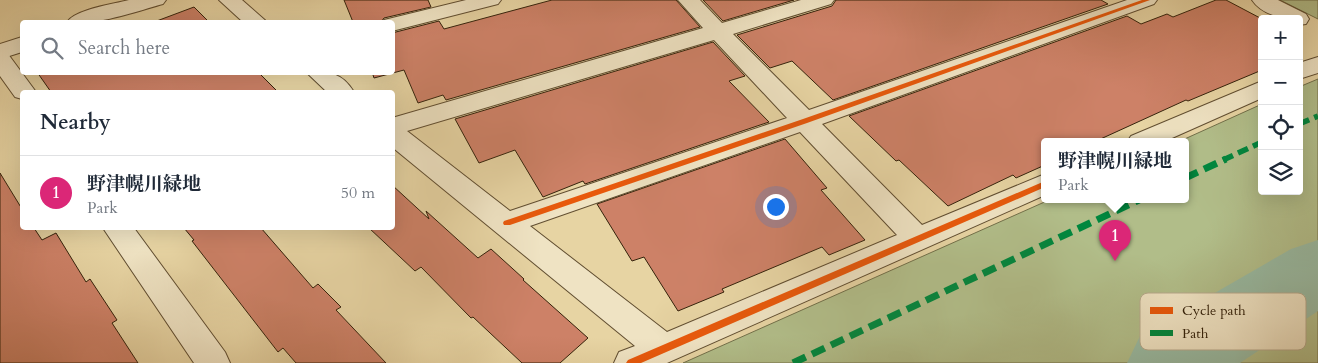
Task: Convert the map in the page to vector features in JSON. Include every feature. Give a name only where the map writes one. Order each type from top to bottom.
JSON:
[{"type":"street","points":[[83,20],[105,12],[156,0]]},
{"type":"street","points":[[229,0],[254,20]]},
{"type":"street","points":[[395,24],[491,0]]},
{"type":"street","points":[[688,0],[919,240]]},
{"type":"street","points":[[395,126],[824,0]]},
{"type":"street","points":[[507,223],[805,121],[1147,0]]},
{"type":"street","points":[[1262,0],[1291,15]]},
{"type":"street","points":[[1303,21],[1318,29]]},
{"type":"street","points":[[0,52],[20,45]]},
{"type":"street","points":[[0,59],[23,90]]},
{"type":"street","points":[[1303,70],[1318,64]]},
{"type":"street","points":[[321,75],[340,90]]},
{"type":"street","points":[[1149,138],[1258,91]]},
{"type":"street","points":[[395,135],[664,349]]},
{"type":"street","points":[[631,363],[1041,186]]},
{"type":"street","points":[[119,230],[213,363]]},
{"type":"green space","points":[[1280,0],[1318,0],[1318,19]]},
{"type":"green space","points":[[1318,79],[1318,363],[683,363],[1042,203],[1189,203],[1189,138],[1187,138],[1258,106],[1258,195],[1303,195],[1303,85]]},
{"type":"building","points":[[344,0],[428,0],[431,7],[384,18],[382,20],[352,20]]},
{"type":"building","points":[[552,0],[676,0],[700,27],[446,100],[443,95],[418,103],[404,70],[395,72],[395,32],[439,21],[444,29]]},
{"type":"building","points":[[703,0],[794,0],[723,21]]},
{"type":"building","points":[[836,0],[1101,0],[1108,4],[833,100],[792,61],[770,68],[737,35],[832,6]]},
{"type":"building","points":[[1216,0],[1226,0],[1258,17],[1258,72],[1188,101],[1186,100],[1103,138],[1041,138],[1041,167],[1016,178],[1013,175],[948,206],[899,160],[896,161],[849,116],[1127,16],[1141,24],[1167,14],[1173,17]]},
{"type":"building","points":[[194,7],[207,20],[159,20]]},
{"type":"building","points":[[713,42],[745,76],[729,81],[769,122],[585,184],[583,181],[543,197],[515,150],[479,163],[455,119]]},
{"type":"building","points":[[39,75],[261,75],[276,90],[50,90]]},
{"type":"building","points":[[373,75],[385,75],[374,78]]},
{"type":"building","points":[[785,139],[827,188],[821,190],[865,240],[829,255],[822,247],[722,289],[724,292],[678,311],[644,257],[632,261],[597,204]]},
{"type":"building","points":[[0,173],[20,206],[20,230],[35,230],[42,240],[56,233],[86,282],[90,279],[117,320],[112,323],[138,363],[0,363]]},
{"type":"building","points":[[395,188],[429,219],[426,211],[478,258],[491,249],[588,338],[560,363],[522,363],[473,317],[471,318],[421,267],[415,271],[371,230],[395,230]]},
{"type":"building","points":[[186,230],[263,230],[313,288],[318,284],[341,307],[336,310],[386,363],[296,363],[283,348],[278,352],[192,241],[194,240]]},
{"type":"waterway","points":[[1283,293],[1318,271]]},
{"type":"waterway","points":[[1170,363],[1191,350]]},
{"type":"marked path","points":[[1303,122],[1318,116]]},
{"type":"marked path","points":[[1189,176],[1258,144]]},
{"type":"marked path","points":[[793,363],[1133,203]]},
{"type":"cycle path","points":[[507,223],[805,121],[1147,0]]},
{"type":"cycle path","points":[[631,363],[1041,186]]},
{"type":"place","name":"野津幌川緑地","points":[[1115,261]]}]
